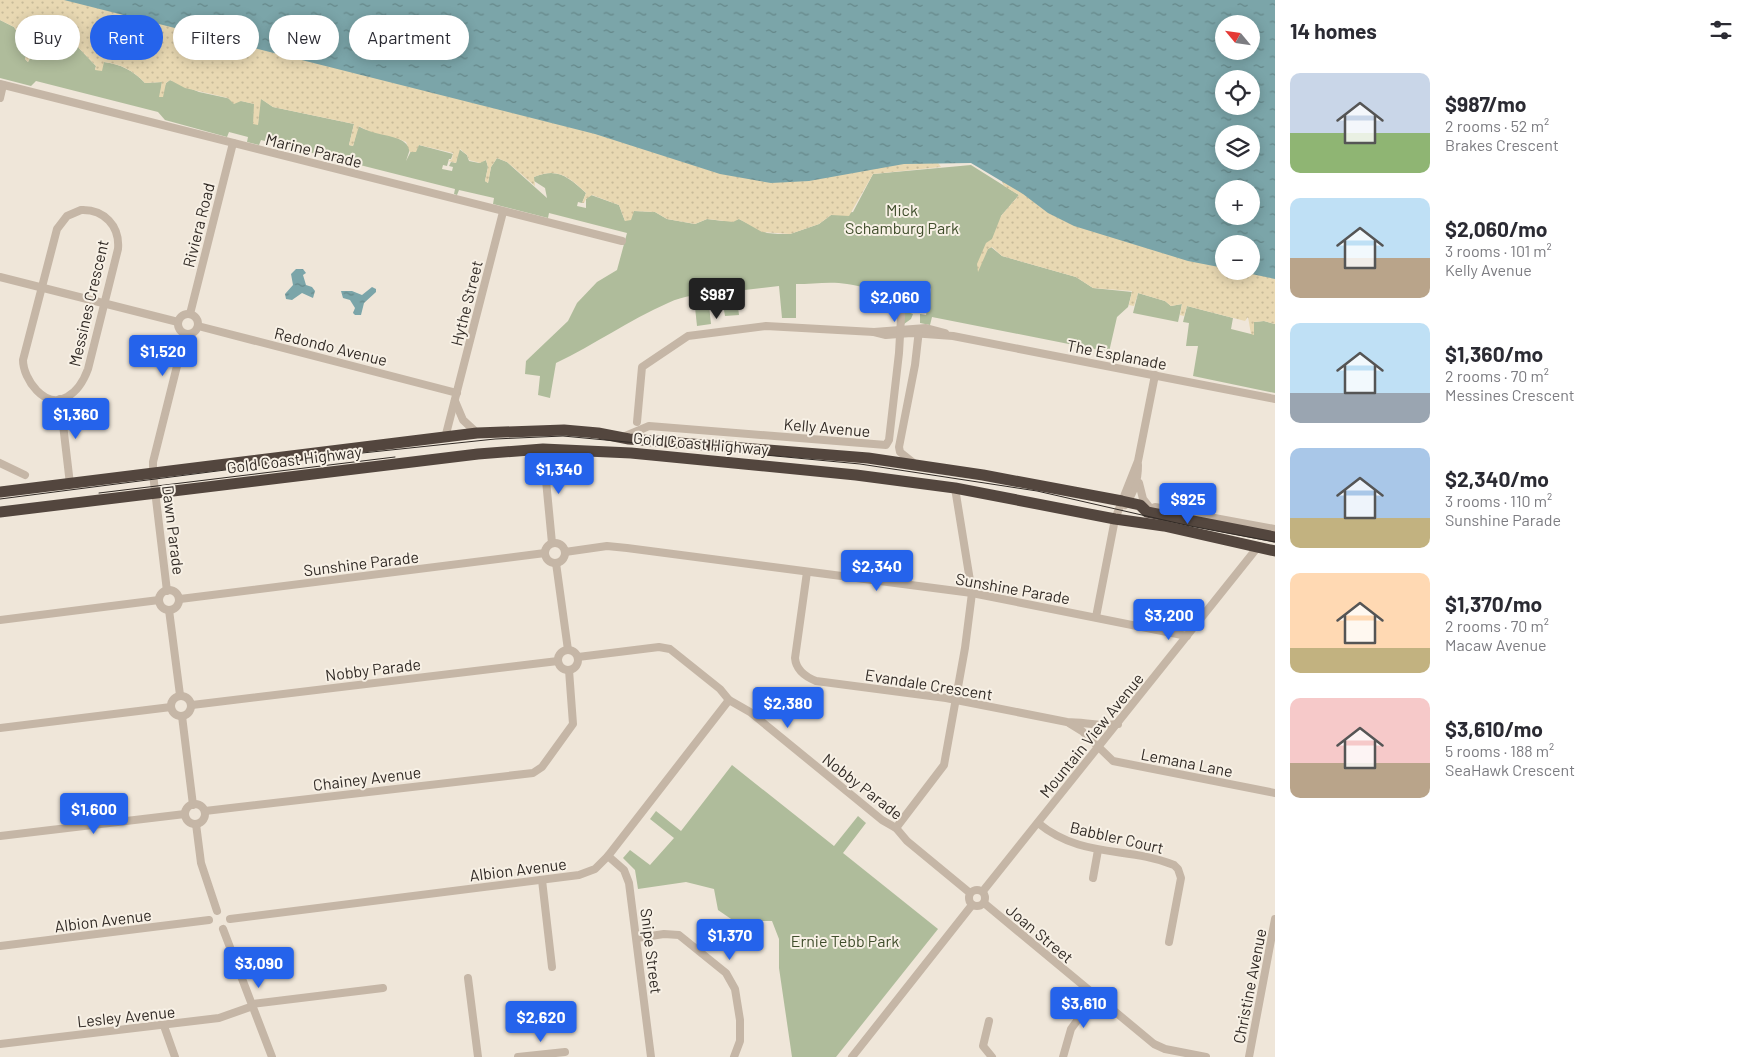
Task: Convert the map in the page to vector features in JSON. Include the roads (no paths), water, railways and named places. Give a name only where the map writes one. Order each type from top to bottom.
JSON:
[{"type":"highway","name":"Gold Coast Highway","points":[[0,492],[477,433],[564,430],[621,438],[813,453],[1050,486],[1275,538]]},
{"type":"highway","name":"Gold Coast Highway","points":[[0,512],[470,454],[543,449],[630,453],[729,461],[955,488],[1115,519],[1164,526],[1275,551]]},
{"type":"street","points":[[0,98],[2,84]]},
{"type":"street","name":"Marine Parade","points":[[2,84],[190,130],[233,144],[622,241]]},
{"type":"street","name":"Riviera Road","points":[[190,314],[233,144]]},
{"type":"street","name":"Messines Crescent","points":[[89,210],[110,220],[119,240],[104,303],[85,378],[74,392],[60,400],[44,395],[32,387],[23,367],[41,288],[54,238],[61,222],[74,212],[89,210]]},
{"type":"street","name":"Hythe Street","points":[[445,438],[503,212]]},
{"type":"street","points":[[0,277],[178,322]]},
{"type":"street","name":"Kelly Avenue","points":[[621,438],[648,426],[886,445],[890,439],[902,300]]},
{"type":"street","points":[[190,314],[195,317],[198,326],[193,333],[185,334],[179,329],[178,322],[181,316],[190,314]]},
{"type":"street","name":"The Esplanade","points":[[637,422],[642,367],[688,336],[775,325],[874,332],[885,335],[934,329],[953,336],[1275,399]]},
{"type":"street","name":"Redondo Avenue","points":[[198,326],[458,390]]},
{"type":"street","points":[[916,331],[899,447],[904,456],[917,466]]},
{"type":"street","points":[[153,474],[154,457],[185,334]]},
{"type":"street","points":[[1125,502],[1138,460],[1154,375]]},
{"type":"street","points":[[60,400],[70,484]]},
{"type":"street","points":[[455,401],[463,420],[477,433]]},
{"type":"street","points":[[543,449],[552,543]]},
{"type":"street","points":[[1138,460],[1141,496],[1156,510]]},
{"type":"street","points":[[0,462],[25,475]]},
{"type":"street","name":"Dawn Parade","points":[[153,474],[168,591]]},
{"type":"street","points":[[1096,617],[1115,519],[1138,478]]},
{"type":"street","points":[[896,828],[941,771],[954,700],[972,593],[955,488]]},
{"type":"street","name":"Gold Coast Highway","points":[[1156,510],[1275,529]]},
{"type":"street","points":[[552,543],[562,546],[565,552],[562,561],[550,562],[545,553],[547,547],[552,543]]},
{"type":"street","name":"Sunshine Parade","points":[[565,552],[607,546],[972,593],[1187,636]]},
{"type":"street","name":"Mountain View Avenue","points":[[983,891],[1257,548]]},
{"type":"street","name":"Sunshine Parade","points":[[180,599],[545,553]]},
{"type":"street","points":[[556,563],[568,650]]},
{"type":"street","name":"Evandale Crescent","points":[[807,572],[795,664],[802,673],[816,681],[954,700],[1102,727],[1118,724]]},
{"type":"street","points":[[168,591],[177,593],[180,599],[177,607],[169,610],[163,608],[159,600],[163,593],[168,591]]},
{"type":"street","points":[[0,620],[159,600]]},
{"type":"street","points":[[169,610],[180,695]]},
{"type":"street","name":"Nobby Parade","points":[[578,657],[659,647],[670,649],[720,689],[729,700],[750,712],[882,820],[896,828],[908,841],[970,893]]},
{"type":"street","points":[[568,650],[574,652],[578,657],[576,666],[569,670],[563,669],[558,661],[559,655],[568,650]]},
{"type":"street","name":"Nobby Parade","points":[[192,705],[558,661]]},
{"type":"street","name":"Chainey Avenue","points":[[205,811],[533,773],[542,766],[573,724],[569,670]]},
{"type":"street","points":[[171,707],[175,714],[182,716],[189,712],[192,705],[189,699],[180,695]]},
{"type":"street","points":[[171,707],[175,698],[180,695]]},
{"type":"street","name":"Albion Avenue","points":[[230,919],[542,880],[584,873],[595,869],[608,856],[729,700]]},
{"type":"street","points":[[0,728],[171,707]]},
{"type":"street","points":[[182,716],[193,804]]},
{"type":"street","name":"Evandale Crescent","points":[[1067,722],[1082,731],[1098,748]]},
{"type":"street","name":"Lemana Lane","points":[[1098,748],[1109,759],[1121,764],[1275,793]]},
{"type":"street","points":[[193,804],[199,805],[205,811],[203,821],[196,824],[189,822],[185,814],[188,807],[193,804]]},
{"type":"street","points":[[0,836],[185,814]]},
{"type":"street","name":"Babbler Court","points":[[1038,823],[1058,838],[1098,850],[1168,863],[1178,869],[1181,878],[1170,942]]},
{"type":"street","points":[[196,824],[201,863],[217,911]]},
{"type":"street","points":[[1093,878],[1098,850]]},
{"type":"street","name":"Snipe Street","points":[[608,856],[627,875],[637,938],[651,1057]]},
{"type":"street","points":[[542,880],[552,967]]},
{"type":"street","points":[[977,889],[983,891],[986,898],[984,903],[977,906],[972,905],[969,901],[970,893],[977,889]]},
{"type":"street","name":"Joan Street","points":[[984,903],[1154,1044],[1164,1049],[1206,1057]]},
{"type":"street","points":[[852,1057],[972,905]]},
{"type":"street","points":[[217,911],[222,912],[230,919],[228,926],[223,929],[213,926],[210,920],[212,914],[217,911]]},
{"type":"street","name":"Christine Avenue","points":[[1249,1057],[1275,919]]},
{"type":"street","name":"Albion Avenue","points":[[0,946],[210,920]]},
{"type":"street","points":[[223,929],[272,1057]]},
{"type":"street","points":[[637,938],[664,934],[679,935],[726,973],[735,989],[740,1020],[740,1041],[734,1057]]},
{"type":"street","points":[[468,978],[478,1057]]},
{"type":"street","name":"Lesley Avenue","points":[[0,1044],[219,1018],[253,1005],[383,988]]},
{"type":"street","points":[[1063,1057],[1071,1029],[1095,996]]},
{"type":"street","points":[[989,1021],[983,1046],[992,1057]]},
{"type":"street","points":[[164,1026],[175,1057]]},
{"type":"street","points":[[518,1057],[565,1052]]},
{"type":"water","points":[[64,0],[1275,0],[1275,279],[1260,276],[1260,235],[1215,235],[1215,266],[1188,261],[1074,226],[1048,213],[1023,194],[971,163],[904,164],[809,181],[771,183],[720,174],[595,134],[302,60],[339,60],[339,15],[269,15],[269,52],[259,49],[259,15],[173,15],[173,28],[163,25],[163,15],[123,15]]},
{"type":"water","points":[[296,269],[303,269],[306,273],[303,275],[306,285],[312,287],[315,291],[313,298],[302,293],[292,300],[286,299],[285,294],[293,285],[291,274]]},
{"type":"water","points":[[372,287],[376,289],[376,292],[364,303],[361,315],[355,315],[353,313],[355,308],[350,300],[343,298],[341,291],[352,291],[362,295]]},
{"type":"tram line","points":[[0,499],[334,456],[495,439],[563,436],[860,464],[1037,491],[1190,526],[1275,542]]},
{"type":"tram line","points":[[99,493],[395,457]]},
{"type":"park label","name":"Mick Schamburg Park","points":[[902,218]]},
{"type":"park label","name":"Ernie Tebb Park","points":[[845,940]]}]
